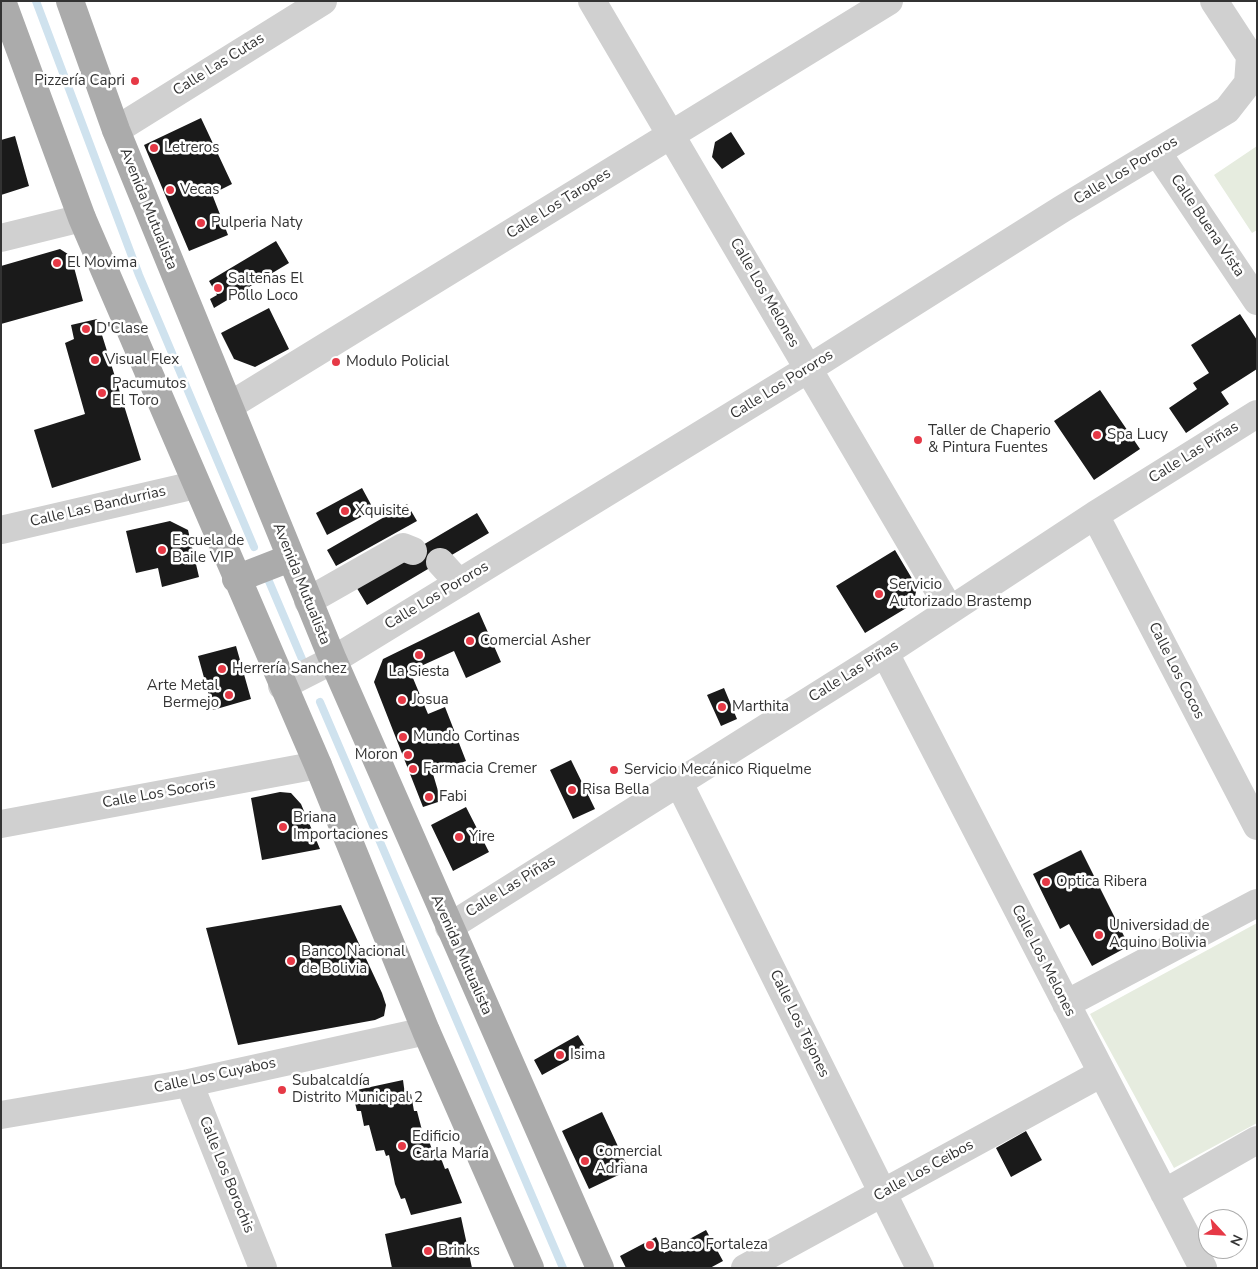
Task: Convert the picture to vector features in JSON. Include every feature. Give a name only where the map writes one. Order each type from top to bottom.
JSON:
[{"type":"main road","points":[[2,1],[82,218],[195,485],[286,684],[426,1031],[530,1268]]},
{"type":"main road","name":"Avenida Mutualista","points":[[70,1],[116,130],[229,406],[287,559],[308,601],[330,662],[600,1268]]},
{"type":"main road","points":[[239,578],[287,559]]},
{"type":"street","name":"Calle Las Cutas","points":[[116,130],[323,1]]},
{"type":"street","name":"Calle Los Melones","points":[[592,1],[950,610]]},
{"type":"street","name":"Calle Los Taropes","points":[[229,406],[890,1]]},
{"type":"street","name":"Calle Los Pororos","points":[[286,684],[330,662],[1228,110],[1248,83],[1250,56],[1214,1]]},
{"type":"street","name":"Calle Buena Vista","points":[[1157,152],[1257,301]]},
{"type":"street","points":[[1,238],[82,218]]},
{"type":"street","name":"Calle Las Piñas","points":[[448,927],[884,654],[1095,515],[1257,414]]},
{"type":"street","name":"Calle Las Bandurrias","points":[[1,530],[195,485]]},
{"type":"street","name":"Calle Los Cocos","points":[[1095,515],[1257,826]]},
{"type":"street","points":[[308,601],[403,547],[413,551]]},
{"type":"street","points":[[440,562],[459,583]]},
{"type":"street","name":"Calle Los Melones","points":[[884,654],[1203,1268]]},
{"type":"street","name":"Calle Los Socoris","points":[[1,824],[318,765]]},
{"type":"street","name":"Calle Los Tejones","points":[[678,782],[920,1268]]},
{"type":"street","points":[[1066,1004],[1257,903]]},
{"type":"street","name":"Calle Los Cuyabos","points":[[1,1115],[189,1083],[426,1031]]},
{"type":"street","name":"Calle Los Ceibos","points":[[745,1268],[884,1194],[1102,1073]]},
{"type":"street","name":"Calle Los Borochis","points":[[189,1083],[263,1268]]},
{"type":"street","points":[[1164,1193],[1257,1140]]},
{"type":"shaded area","points":[[1257,146],[1257,230],[1252,233],[1214,175]]},
{"type":"shaded area","points":[[1257,923],[1257,1123],[1174,1168],[1090,1014]]},
{"type":"building","points":[[201,118],[232,184],[212,194],[228,235],[189,251],[144,145]]},
{"type":"building","points":[[731,132],[745,154],[722,169],[712,157],[715,142]]},
{"type":"building","points":[[15,136],[29,186],[1,195],[1,140]]},
{"type":"building","points":[[276,241],[289,263],[214,308],[210,299],[217,295],[209,281]]},
{"type":"building","points":[[60,249],[71,256],[83,301],[1,324],[1,266]]},
{"type":"building","points":[[269,308],[289,349],[255,367],[234,359],[221,333]]},
{"type":"building","points":[[1240,314],[1257,340],[1257,369],[1221,392],[1229,404],[1186,433],[1169,408],[1197,389],[1193,383],[1209,373],[1191,345]]},
{"type":"building","points":[[97,319],[141,460],[52,488],[34,430],[85,414],[65,343],[74,339],[71,325]]},
{"type":"building","name":"Spa Lucy","points":[[1100,390],[1140,449],[1094,480],[1054,421]]},
{"type":"building","name":"Xquisite","points":[[362,488],[374,510],[327,535],[316,513]]},
{"type":"building","points":[[407,504],[417,521],[336,566],[327,550]]},
{"type":"building","points":[[477,513],[489,533],[367,605],[355,585]]},
{"type":"building","name":"Escuela de Baile VIP","points":[[170,521],[188,530],[199,577],[162,587],[158,568],[136,573],[126,531]]},
{"type":"building","name":"Servicio Autorizado Brastemp","points":[[895,550],[917,587],[914,601],[908,607],[865,633],[836,586]]},
{"type":"building","points":[[479,612],[501,662],[466,678],[454,651],[410,671],[428,714],[445,707],[466,761],[433,774],[441,801],[423,807],[374,682],[383,659]]},
{"type":"building","name":"Herrería Sanchez","points":[[236,646],[251,699],[213,710],[198,656]]},
{"type":"building","name":"Marthita","points":[[724,688],[737,719],[721,726],[707,695]]},
{"type":"building","name":"Risa Bella","points":[[571,760],[595,809],[573,819],[550,770]]},
{"type":"building","name":"Briana Importaciones","points":[[280,792],[291,793],[301,804],[320,849],[262,860],[251,798]]},
{"type":"building","points":[[466,807],[489,852],[453,871],[431,825]]},
{"type":"building","points":[[1081,850],[1129,946],[1092,966],[1069,924],[1060,929],[1033,874]]},
{"type":"building","name":"Banco Nacional de Bolivia","points":[[341,905],[382,993],[386,1005],[384,1016],[375,1020],[238,1045],[206,928]]},
{"type":"building","name":"Isima","points":[[578,1035],[587,1050],[542,1075],[534,1060]]},
{"type":"building","name":"Edificio Carla María","points":[[403,1080],[405,1095],[411,1094],[414,1111],[417,1111],[425,1142],[429,1141],[434,1155],[439,1153],[445,1169],[448,1168],[462,1203],[411,1215],[405,1198],[401,1199],[395,1184],[389,1155],[386,1156],[384,1150],[376,1151],[369,1125],[364,1126],[361,1111],[357,1111],[352,1091]]},
{"type":"building","points":[[602,1112],[629,1170],[589,1189],[562,1131]]},
{"type":"building","points":[[1026,1131],[1042,1160],[1011,1177],[996,1148]]},
{"type":"building","name":"Brinks","points":[[461,1217],[472,1268],[392,1268],[385,1234]]},
{"type":"building","points":[[706,1230],[723,1261],[710,1268],[626,1268],[620,1256],[656,1237],[664,1253]]},
{"type":"waterway","points":[[36,1],[139,275],[254,547]]},
{"type":"waterway","points":[[268,579],[302,659]]},
{"type":"waterway","points":[[320,702],[563,1268]]},
{"type":"place","name":"Pizzería Capri","points":[[135,81]]},
{"type":"place","name":"Letreros","points":[[154,148]]},
{"type":"place","name":"Vecas","points":[[170,190]]},
{"type":"place","name":"Pulperia Naty","points":[[201,223]]},
{"type":"place","name":"El Movima","points":[[57,263]]},
{"type":"place","name":"Salteñas El Pollo Loco","points":[[218,288]]},
{"type":"place","name":"D'Clase","points":[[86,329]]},
{"type":"place","name":"Visual Flex","points":[[95,360]]},
{"type":"place","name":"Modulo Policial","points":[[336,362]]},
{"type":"place","name":"Pacumutos El Toro","points":[[102,393]]},
{"type":"place","name":"Spa Lucy","points":[[1097,435]]},
{"type":"place","name":"Taller de Chaperio & Pintura Fuentes","points":[[918,440]]},
{"type":"place","name":"Xquisite","points":[[345,511]]},
{"type":"place","name":"Escuela de Baile VIP","points":[[162,550]]},
{"type":"place","name":"Servicio Autorizado Brastemp","points":[[879,594]]},
{"type":"place","name":"Comercial Asher","points":[[470,641]]},
{"type":"place","name":"La Siesta","points":[[419,655]]},
{"type":"place","name":"Herrería Sanchez","points":[[222,669]]},
{"type":"place","name":"Arte Metal Bermejo","points":[[229,695]]},
{"type":"place","name":"Josua","points":[[402,700]]},
{"type":"place","name":"Marthita","points":[[722,707]]},
{"type":"place","name":"Mundo Cortinas","points":[[403,737]]},
{"type":"place","name":"Moron","points":[[408,755]]},
{"type":"place","name":"Farmacia Cremer","points":[[413,769]]},
{"type":"place","name":"Servicio Mecánico Riquelme","points":[[614,770]]},
{"type":"place","name":"Risa Bella","points":[[572,790]]},
{"type":"place","name":"Fabi","points":[[429,797]]},
{"type":"place","name":"Briana Importaciones","points":[[283,827]]},
{"type":"place","name":"Yire","points":[[459,837]]},
{"type":"place","name":"Optica Ribera","points":[[1046,882]]},
{"type":"place","name":"Universidad de Aquino Bolivia","points":[[1099,935]]},
{"type":"place","name":"Banco Nacional de Bolivia","points":[[291,961]]},
{"type":"place","name":"Isima","points":[[560,1055]]},
{"type":"place","name":"Subalcaldía Distrito Municipal 2","points":[[282,1090]]},
{"type":"place","name":"Edificio Carla María","points":[[402,1146]]},
{"type":"place","name":"Comercial Adriana","points":[[585,1161]]},
{"type":"place","name":"Banco Fortaleza","points":[[650,1245]]},
{"type":"place","name":"Brinks","points":[[428,1251]]}]
